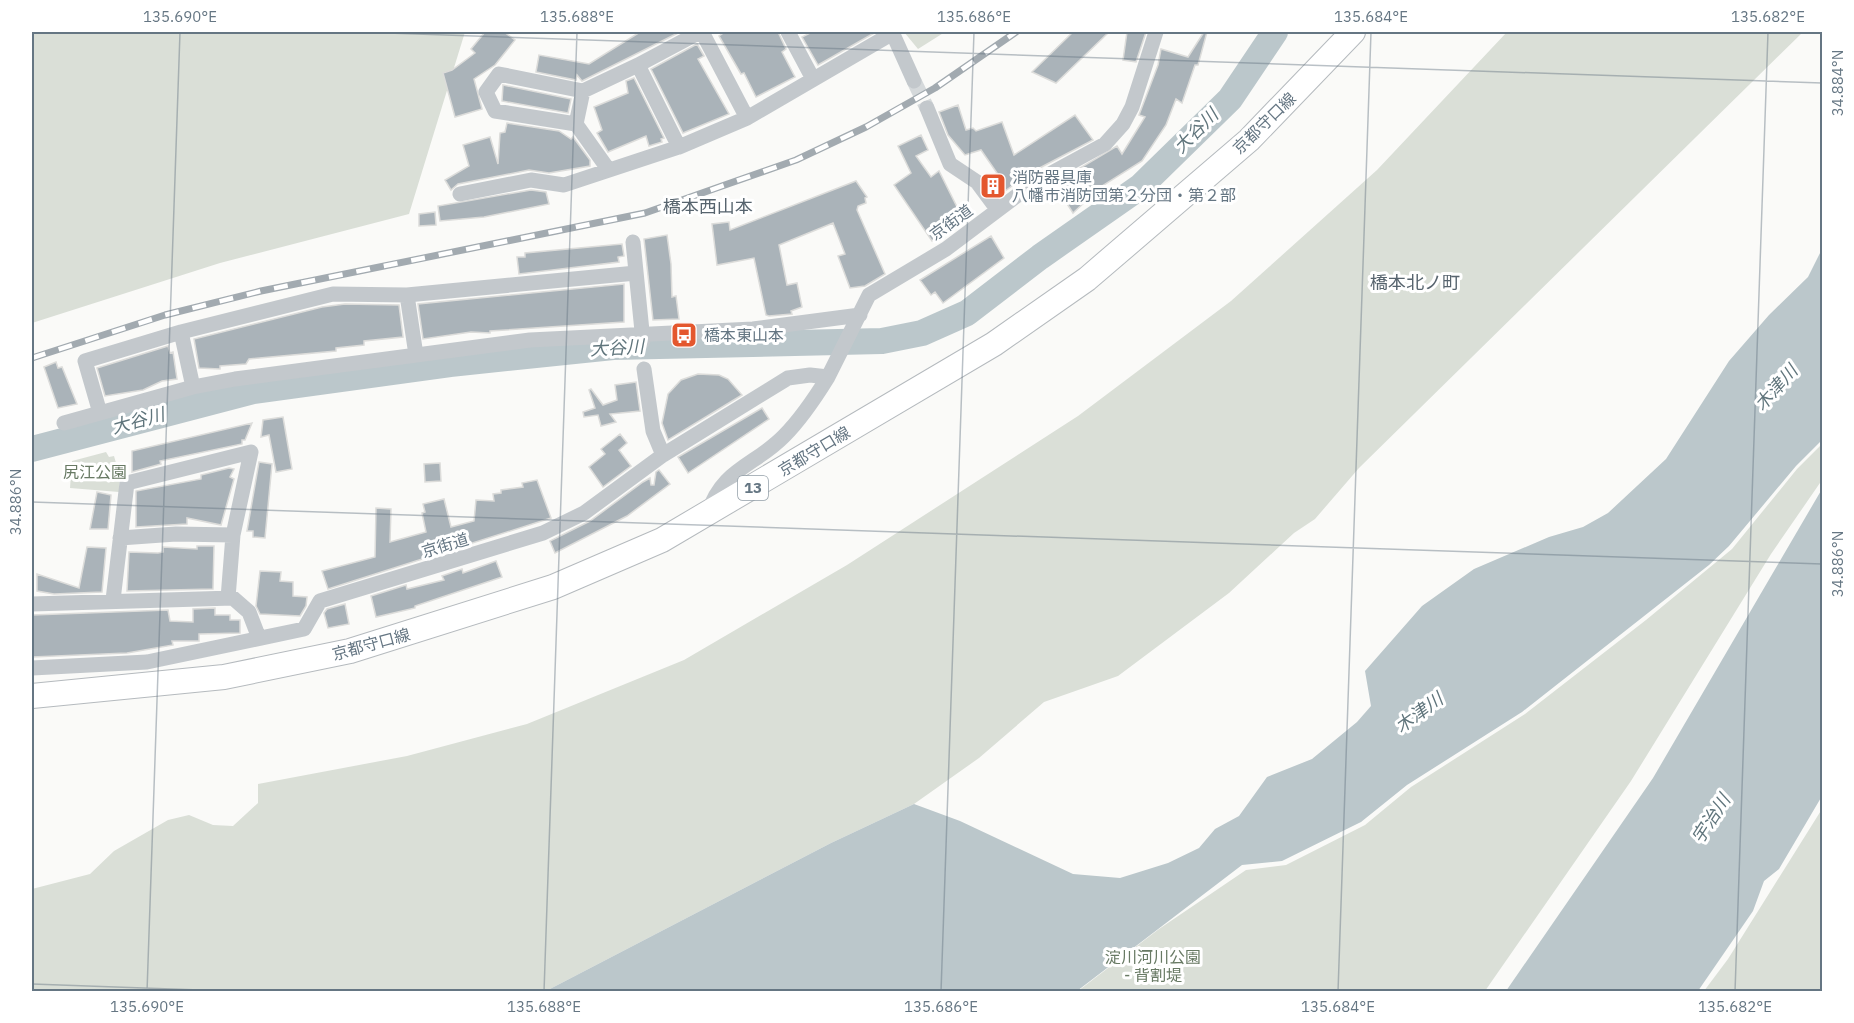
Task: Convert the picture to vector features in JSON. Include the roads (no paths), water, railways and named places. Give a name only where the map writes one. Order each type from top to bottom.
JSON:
[{"type":"main road","name":"京都守口線","points":[[32,696],[224,677],[350,651],[553,587],[662,540],[994,344],[1087,279],[1249,140],[1353,32]]},
{"type":"street","points":[[608,169],[576,124],[495,111],[486,92],[499,74],[583,91],[701,32],[747,118]]},
{"type":"street","points":[[788,32],[813,79]]},
{"type":"street","points":[[460,194],[531,180],[564,185],[679,147],[747,118],[892,32],[914,81]]},
{"type":"street","name":"京街道","points":[[32,668],[147,662],[304,629],[320,601],[543,534],[584,513],[663,455],[788,378],[810,375],[828,377],[869,295],[946,249],[1035,182],[1105,144],[1123,124],[1132,107],[1156,32]]},
{"type":"street","points":[[638,65],[679,147]]},
{"type":"street","points":[[576,124],[583,91]]},
{"type":"street","points":[[927,108],[950,164],[977,182],[997,209]]},
{"type":"street","points":[[633,242],[643,337]]},
{"type":"street","points":[[100,413],[85,361],[181,332],[333,294],[407,295],[636,273]]},
{"type":"street","points":[[407,295],[416,355]]},
{"type":"street","points":[[64,423],[193,387],[235,379],[530,340],[643,337],[753,329],[860,315]]},
{"type":"street","points":[[181,332],[193,387]]},
{"type":"street","points":[[644,369],[653,431],[663,455]]},
{"type":"street","points":[[708,514],[713,497],[722,483],[783,438],[810,406],[828,377]]},
{"type":"street","points":[[113,600],[127,483],[251,452],[233,535],[228,598]]},
{"type":"street","points":[[120,538],[176,534],[233,535]]},
{"type":"street","points":[[32,604],[113,600],[141,602],[195,597],[233,598],[249,612],[259,638]]},
{"type":"water","name":"木津川","points":[[1822,249],[1822,440],[1796,466],[1729,546],[1709,565],[1522,712],[1407,785],[1361,822],[1282,861],[1242,865],[1077,991],[546,991],[831,843],[914,804],[960,821],[1073,874],[1120,878],[1168,863],[1199,848],[1215,829],[1239,816],[1267,777],[1312,759],[1357,722],[1371,706],[1365,671],[1422,606],[1474,569],[1549,537],[1583,527],[1608,513],[1666,459],[1729,361],[1769,315],[1808,277]]},
{"type":"water","name":"宇治川","points":[[1822,489],[1822,796],[1779,869],[1764,881],[1753,911],[1698,991],[1506,991],[1653,778]]},
{"type":"waterway","name":"大谷川","points":[[32,449],[253,391],[450,364],[613,347],[882,341],[922,333],[967,313],[1040,257],[1140,187],[1230,99],[1275,32]]},
{"type":"tunnel","points":[[914,81],[927,108]]},
{"type":"railway","points":[[32,358],[165,315],[261,291],[645,213],[796,160],[866,127],[935,88],[1016,32]]},
{"type":"place","name":"消防器具庫 八幡市消防団第２分団・第２部","points":[[993,186]]},
{"type":"place","name":"橋本東山本","points":[[684,335]]},
{"type":"district","name":"橋本西山本","points":[[708,207]]},
{"type":"district","name":"橋本北ノ町","points":[[1415,283]]},
{"type":"park label","name":"尻江公園","points":[[95,472]]},
{"type":"park label","name":"淀川河川公園 - 背割堤","points":[[1153,966]]}]
